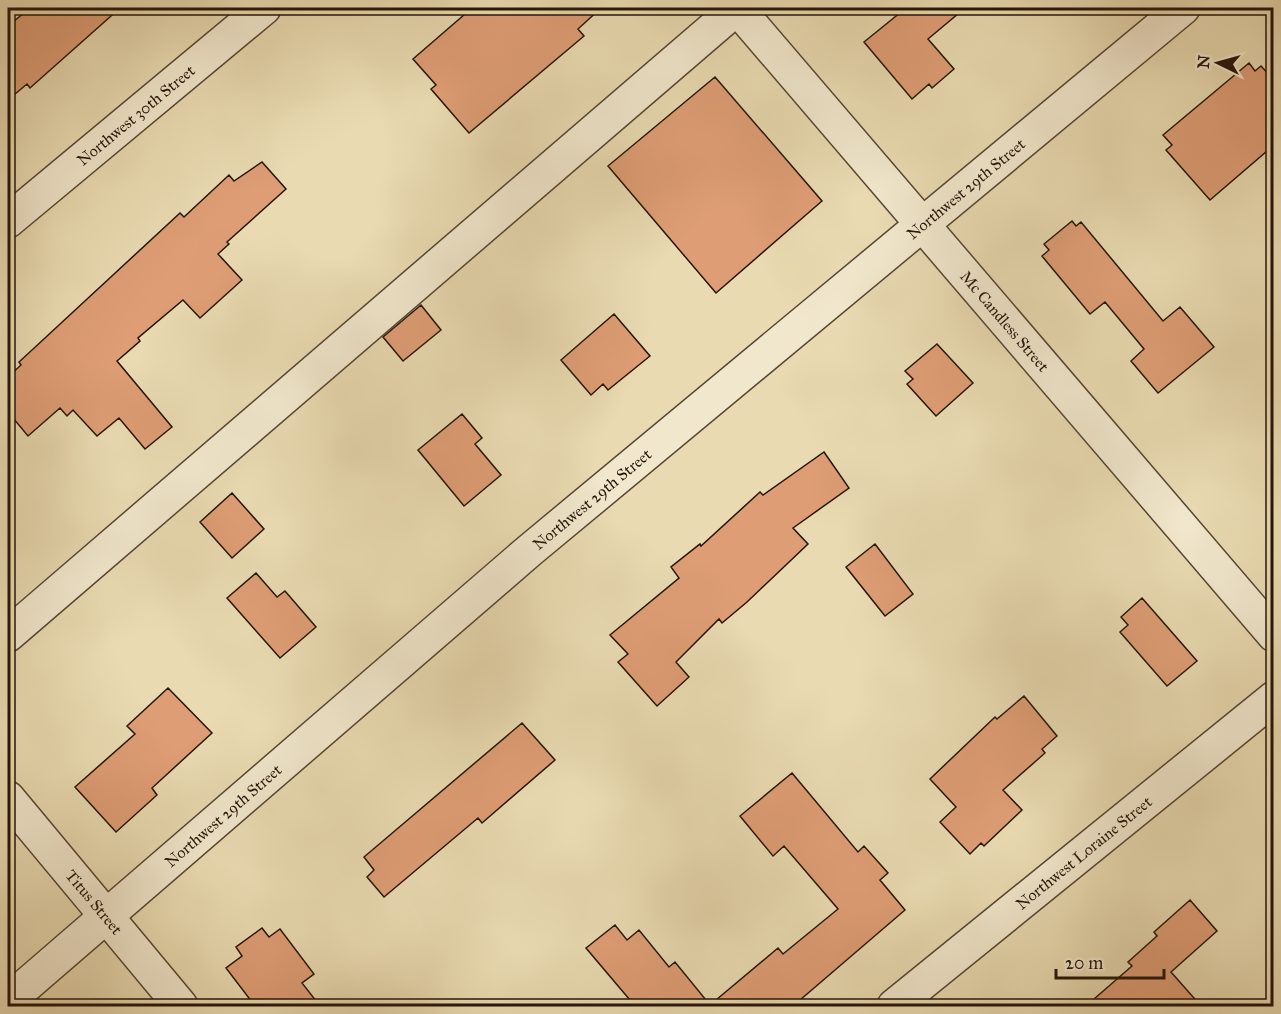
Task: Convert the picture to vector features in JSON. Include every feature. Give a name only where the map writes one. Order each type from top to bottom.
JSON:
[{"type":"street","name":"Northwest 30th Street","points":[[8,221],[264,8]]},
{"type":"street","name":"Mc Candless Street","points":[[737,8],[1274,635]]},
{"type":"street","points":[[8,635],[737,8]]},
{"type":"street","name":"Northwest 29th Street","points":[[8,1001],[529,551],[1183,8]]},
{"type":"street","name":"Northwest Loraine Street","points":[[894,1006],[1274,698]]},
{"type":"street","name":"Titus Street","points":[[8,798],[181,1006]]},
{"type":"building","points":[[30,8],[120,8],[30,88],[27,84],[8,100],[8,26]]},
{"type":"building","points":[[472,8],[601,8],[578,29],[584,36],[469,133],[431,89],[436,85],[413,59]]},
{"type":"building","points":[[906,8],[965,8],[928,39],[954,69],[932,88],[929,84],[912,99],[864,42]]},
{"type":"building","points":[[1249,63],[1255,71],[1261,66],[1274,80],[1274,145],[1210,200],[1166,150],[1172,145],[1163,135]]},
{"type":"building","points":[[715,77],[822,201],[716,293],[608,166]]},
{"type":"building","points":[[262,162],[286,189],[227,242],[229,244],[218,254],[242,280],[200,318],[183,300],[138,338],[140,341],[117,361],[172,427],[145,449],[119,418],[97,436],[73,410],[67,416],[60,408],[28,436],[8,412],[8,377],[21,365],[19,362],[180,213],[184,217],[229,175],[234,181]]},
{"type":"building","points":[[1072,221],[1076,226],[1081,222],[1163,321],[1180,307],[1214,347],[1158,393],[1131,361],[1144,349],[1105,302],[1090,314],[1042,256],[1049,250],[1044,244]]},
{"type":"building","points":[[421,305],[441,330],[403,361],[383,337]]},
{"type":"building","points":[[614,314],[650,356],[608,390],[603,384],[591,395],[561,360]]},
{"type":"building","points":[[937,344],[973,383],[936,416],[907,384],[913,379],[905,371]]},
{"type":"building","points":[[462,414],[482,438],[475,444],[501,475],[464,506],[418,450]]},
{"type":"building","points":[[824,452],[849,488],[793,528],[808,544],[747,602],[722,623],[719,619],[676,662],[689,677],[657,706],[618,662],[628,654],[610,635],[679,578],[671,567],[700,544],[701,546],[760,492],[763,495]]},
{"type":"building","points":[[232,493],[264,529],[232,558],[200,522]]},
{"type":"building","points":[[875,544],[913,594],[885,616],[846,567]]},
{"type":"building","points":[[256,573],[277,597],[285,591],[316,627],[280,658],[227,598]]},
{"type":"building","points":[[1142,598],[1197,661],[1167,686],[1120,632],[1128,625],[1121,617]]},
{"type":"building","points":[[168,688],[212,733],[152,788],[157,795],[116,832],[75,787],[135,734],[127,726]]},
{"type":"building","points":[[1024,696],[1057,736],[1042,749],[1045,753],[1003,790],[1022,810],[984,846],[981,843],[970,854],[940,822],[956,807],[930,779],[995,717],[997,719]]},
{"type":"building","points":[[522,723],[555,760],[482,823],[478,818],[384,897],[367,877],[374,870],[364,857]]},
{"type":"building","points":[[792,773],[858,852],[864,846],[888,873],[880,880],[905,910],[793,1006],[635,1006],[586,948],[615,925],[627,940],[639,930],[669,967],[675,962],[710,1005],[778,948],[783,954],[838,909],[784,846],[773,856],[740,816]]},
{"type":"building","points":[[1190,900],[1217,931],[1171,972],[1201,1006],[1086,1006],[1132,966],[1128,962],[1157,936],[1154,932]]},
{"type":"building","points":[[262,928],[269,937],[280,929],[314,974],[302,983],[320,1006],[255,1006],[226,968],[242,956],[236,947]]}]
